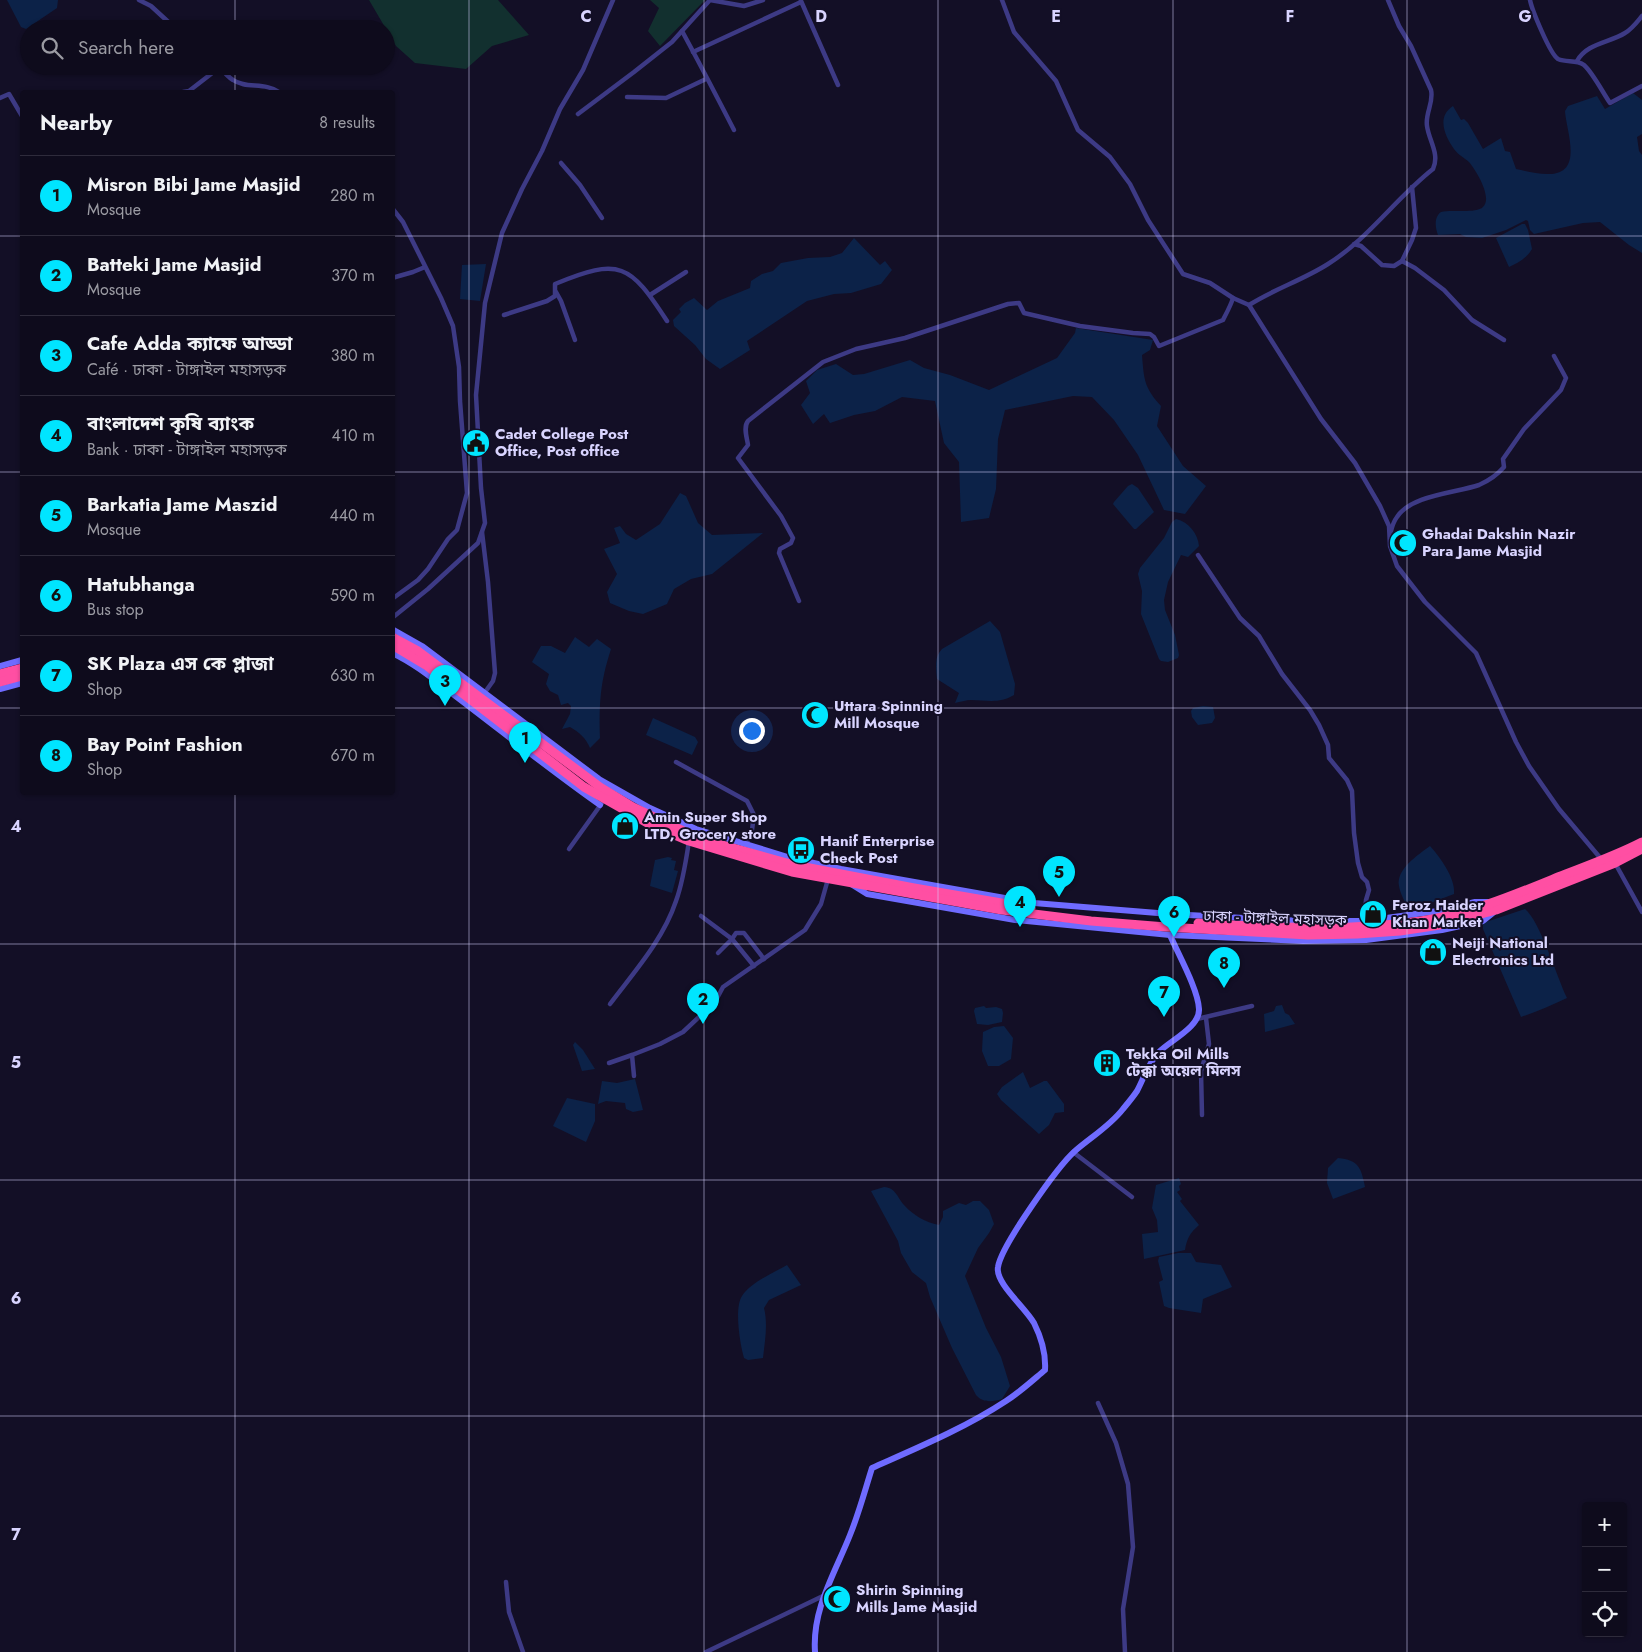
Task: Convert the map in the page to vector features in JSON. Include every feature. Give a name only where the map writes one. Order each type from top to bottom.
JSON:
[{"type":"highway","name":"ঢাকা - টাঙ্গাইল মহাসড়ক","points":[[395,639],[418,651],[483,695],[585,777],[633,807],[690,834],[745,848],[794,865],[856,878],[1005,904],[1093,916],[1168,922],[1309,928],[1364,927],[1421,921],[1496,906],[1615,863],[1642,849]]},
{"type":"highway","name":"ঢাকা - টাঙ্গাইল মহাসড়ক","points":[[395,647],[427,666],[602,802],[689,841],[792,872],[828,879],[856,878]]},
{"type":"highway","points":[[0,674],[20,664]]},
{"type":"highway","points":[[0,682],[20,677]]},
{"type":"highway","name":"ঢাকা - টাঙ্গাইল মহাসড়ক","points":[[1496,906],[1642,842]]},
{"type":"main road","points":[[395,631],[422,646],[483,695]]},
{"type":"main road","points":[[395,654],[418,668],[574,787],[602,802]]},
{"type":"main road","points":[[0,666],[20,663]]},
{"type":"main road","points":[[0,689],[20,684]]},
{"type":"main road","points":[[856,878],[1034,903],[1167,914],[1302,921],[1364,921],[1438,911],[1476,902],[1496,906],[1483,921],[1442,930],[1366,940],[1303,941],[1170,935],[1016,920],[867,894],[856,878]]},
{"type":"main road","points":[[815,1652],[814,1636],[823,1596],[850,1534],[872,1468],[927,1444],[983,1415],[1007,1400],[1045,1370],[1046,1356],[1034,1323],[1002,1283],[997,1275],[998,1266],[1002,1253],[1039,1196],[1073,1152],[1122,1111],[1137,1090],[1145,1072],[1158,1053],[1186,1032],[1197,1019],[1199,1009],[1195,990],[1170,935]]},
{"type":"street","points":[[139,0],[151,6],[166,20]]},
{"type":"street","points":[[395,616],[464,558],[478,542],[482,532],[485,523],[481,488],[476,395],[485,303],[502,233],[560,109],[582,70],[612,0]]},
{"type":"street","points":[[578,114],[672,42],[710,0],[744,6],[763,0]]},
{"type":"street","points":[[1002,0],[1014,32],[1056,81],[1078,130],[1110,157],[1130,184],[1148,220],[1183,274],[1210,283],[1233,298],[1249,305],[1321,419],[1354,464],[1383,512],[1390,532],[1390,546],[1397,566],[1425,602],[1476,653],[1516,742],[1530,766],[1559,809],[1602,860]]},
{"type":"street","points":[[1249,305],[1328,264],[1354,244],[1432,169],[1436,161],[1427,127],[1427,118],[1433,96],[1388,0]]},
{"type":"street","points":[[1530,0],[1539,27],[1554,56],[1561,60],[1577,61],[1585,66],[1610,103],[1642,86]]},
{"type":"street","points":[[693,52],[801,1],[838,85]]},
{"type":"street","points":[[1577,61],[1597,44],[1624,34],[1642,16]]},
{"type":"street","points":[[682,31],[706,79],[718,96],[734,130]]},
{"type":"street","points":[[190,90],[209,75]]},
{"type":"street","points":[[228,75],[243,84],[274,88],[276,90]]},
{"type":"street","points":[[627,97],[666,98],[706,79]]},
{"type":"street","points":[[0,98],[9,94],[20,113]]},
{"type":"street","points":[[561,163],[580,185],[602,218]]},
{"type":"street","points":[[1354,244],[1361,246],[1382,264],[1394,266],[1402,261],[1416,228],[1412,187]]},
{"type":"street","points":[[395,212],[403,222],[426,267],[453,326],[459,367],[466,493],[465,504],[457,530],[448,539],[428,569],[418,580],[395,597]]},
{"type":"street","points":[[1402,261],[1415,268],[1444,290],[1472,320],[1504,340]]},
{"type":"street","points":[[395,277],[426,267]]},
{"type":"street","points":[[575,340],[556,292],[555,284],[580,274],[616,268],[626,271],[650,295],[667,321]]},
{"type":"street","points":[[650,295],[686,272]]},
{"type":"street","points":[[504,315],[547,301],[555,296],[556,292]]},
{"type":"street","points":[[799,602],[779,553],[780,549],[791,543],[793,538],[781,516],[738,458],[748,445],[746,424],[748,421],[823,362],[856,349],[905,338],[1008,304],[1019,303],[1024,313],[1058,322],[1150,334],[1159,346],[1223,320],[1226,312],[1231,307],[1233,298]]},
{"type":"street","points":[[1390,532],[1397,517],[1406,508],[1428,498],[1480,484],[1498,474],[1504,467],[1503,459],[1524,429],[1561,390],[1566,378],[1554,356]]},
{"type":"street","points":[[482,532],[495,673],[493,681],[483,695]]},
{"type":"street","points":[[1198,555],[1240,618],[1259,636],[1282,674],[1310,710],[1328,745],[1330,758],[1350,785],[1358,863],[1362,877],[1367,882],[1369,890],[1364,921]]},
{"type":"street","points":[[676,762],[746,802],[754,815],[752,830],[745,848]]},
{"type":"street","points":[[569,850],[602,802]]},
{"type":"street","points":[[610,1004],[651,950],[667,924],[676,902],[689,841]]},
{"type":"street","points":[[1615,863],[1642,912]]},
{"type":"street","points":[[609,1063],[660,1044],[683,1032],[715,1002],[723,987],[805,930],[821,904],[828,879]]},
{"type":"street","points":[[701,916],[732,939],[754,966]]},
{"type":"street","points":[[718,953],[736,933],[744,933],[764,959]]},
{"type":"street","points":[[1197,1019],[1252,1006]]},
{"type":"street","points":[[1202,1115],[1201,1071],[1209,1044],[1206,1018]]},
{"type":"street","points":[[632,1055],[634,1076]]},
{"type":"street","points":[[1073,1152],[1132,1197]]},
{"type":"street","points":[[1098,1403],[1116,1443],[1128,1484],[1133,1547],[1123,1609],[1125,1652]]},
{"type":"street","points":[[506,1582],[509,1612],[523,1652]]},
{"type":"street","points":[[706,1652],[823,1596]]},
{"type":"green space","points":[[369,0],[498,0],[529,35],[492,46],[466,69],[415,63],[395,44],[395,20],[381,20]]},
{"type":"green space","points":[[650,0],[705,0],[660,46],[648,31],[659,8]]},
{"type":"water","points":[[7,0],[58,0],[57,8],[39,20],[20,20],[20,25]]},
{"type":"water","points":[[1633,93],[1642,100],[1642,134],[1637,137],[1639,151],[1642,155],[1642,253],[1600,222],[1583,223],[1534,234],[1526,220],[1506,230],[1482,238],[1466,237],[1460,234],[1438,235],[1436,222],[1441,212],[1480,209],[1486,203],[1485,191],[1476,171],[1469,162],[1457,153],[1445,133],[1443,121],[1448,110],[1453,106],[1461,120],[1464,119],[1468,123],[1483,149],[1501,138],[1505,151],[1510,152],[1516,169],[1547,174],[1559,172],[1566,167],[1570,160],[1570,140],[1565,111],[1568,106],[1597,96],[1605,109]]},
{"type":"water","points":[[1525,224],[1528,230],[1532,249],[1522,260],[1509,267],[1496,238]]},
{"type":"water","points":[[854,238],[880,265],[885,261],[892,270],[881,284],[851,293],[834,294],[807,301],[747,341],[750,350],[720,369],[706,359],[695,345],[674,326],[673,320],[681,312],[679,309],[694,298],[707,310],[718,301],[750,288],[751,281],[762,274],[773,271],[781,263],[808,258],[830,257],[842,253]]},
{"type":"water","points":[[486,264],[480,301],[460,299],[462,265]]},
{"type":"water","points":[[1076,328],[1153,340],[1150,350],[1142,355],[1146,383],[1151,394],[1161,406],[1157,426],[1183,466],[1206,486],[1185,514],[1164,510],[1138,455],[1114,420],[1092,397],[1073,396],[1005,410],[998,439],[996,489],[989,518],[961,522],[959,462],[944,443],[935,401],[902,397],[875,411],[854,415],[830,423],[824,414],[813,424],[801,405],[810,393],[806,381],[817,370],[836,364],[853,375],[864,374],[910,360],[924,368],[950,375],[989,390],[1057,358],[1075,333]]},
{"type":"water","points":[[1132,484],[1138,488],[1154,512],[1136,529],[1113,504],[1128,486]]},
{"type":"water","points":[[680,493],[686,496],[698,523],[712,535],[763,533],[712,574],[691,579],[674,589],[667,604],[643,614],[629,611],[610,603],[607,592],[617,574],[604,549],[620,543],[614,528],[620,526],[626,534],[636,540],[660,524]]},
{"type":"water","points":[[1176,519],[1192,529],[1197,537],[1199,546],[1188,557],[1181,555],[1168,582],[1164,600],[1165,610],[1175,635],[1179,655],[1178,658],[1168,662],[1159,659],[1141,614],[1142,591],[1138,574],[1140,568],[1164,538],[1172,522]]},
{"type":"water","points":[[990,621],[1000,632],[1015,684],[1014,695],[998,701],[969,700],[955,703],[959,693],[937,679],[936,663],[939,652]]},
{"type":"water","points":[[575,637],[589,647],[597,639],[611,649],[604,672],[601,693],[600,738],[590,748],[584,738],[576,731],[570,727],[562,729],[570,714],[571,706],[568,703],[561,705],[558,695],[550,691],[546,684],[549,674],[532,662],[541,646],[551,646],[565,653]]},
{"type":"water","points":[[1213,707],[1215,718],[1212,723],[1198,725],[1192,717],[1191,711],[1193,708]]},
{"type":"water","points":[[653,718],[695,737],[698,742],[692,755],[646,735]]},
{"type":"water","points":[[1430,846],[1443,862],[1450,875],[1454,894],[1417,908],[1408,908],[1399,886],[1401,874],[1409,863]]},
{"type":"water","points":[[668,857],[676,861],[674,870],[678,871],[672,893],[650,886],[655,860]]},
{"type":"water","points":[[1525,909],[1531,915],[1542,937],[1567,998],[1521,1017],[1483,929],[1483,923]]},
{"type":"water","points":[[1282,1005],[1285,1013],[1289,1015],[1295,1024],[1265,1032],[1264,1014],[1274,1011],[1276,1006]]},
{"type":"water","points":[[984,1006],[986,1008],[996,1007],[1002,1009],[1002,1022],[988,1025],[977,1024],[975,1008]]},
{"type":"water","points":[[1004,1026],[1013,1038],[1011,1059],[999,1066],[988,1066],[982,1051],[983,1032],[994,1027]]},
{"type":"water","points":[[575,1042],[583,1050],[595,1069],[582,1071],[573,1045]]},
{"type":"water","points":[[1023,1072],[1030,1088],[1047,1081],[1064,1104],[1064,1112],[1055,1113],[1049,1125],[1039,1134],[1001,1100],[997,1094],[1002,1087]]},
{"type":"water","points":[[635,1079],[643,1110],[633,1112],[626,1109],[625,1103],[606,1101],[598,1104],[602,1081],[617,1083]]},
{"type":"water","points":[[567,1098],[595,1104],[595,1121],[586,1142],[553,1126]]},
{"type":"water","points":[[1338,1158],[1351,1161],[1358,1166],[1365,1187],[1333,1199],[1327,1183],[1328,1168]]},
{"type":"water","points":[[1179,1178],[1181,1184],[1179,1186],[1180,1190],[1177,1192],[1182,1199],[1180,1201],[1199,1225],[1189,1236],[1185,1250],[1144,1259],[1142,1234],[1158,1232],[1157,1220],[1152,1208],[1156,1185]]},
{"type":"water","points":[[884,1187],[894,1191],[904,1205],[916,1215],[939,1225],[943,1217],[943,1211],[959,1203],[966,1205],[973,1201],[980,1201],[989,1210],[994,1224],[978,1248],[965,1276],[986,1328],[1001,1357],[1010,1386],[1002,1399],[988,1401],[976,1395],[952,1348],[926,1283],[912,1272],[901,1253],[898,1241],[871,1191]]},
{"type":"water","points":[[1178,1253],[1191,1253],[1196,1262],[1221,1265],[1232,1287],[1203,1299],[1201,1313],[1164,1306],[1159,1282],[1163,1280],[1158,1261],[1159,1257]]},
{"type":"water","points":[[787,1265],[801,1285],[769,1300],[764,1308],[766,1326],[763,1358],[748,1360],[744,1358],[738,1317],[742,1296],[751,1286]]},
{"type":"place","name":"Cadet College Post Office, Post office","points":[[476,443]]},
{"type":"place","name":"Ghadai Dakshin Nazir Para Jame Masjid","points":[[1403,543]]},
{"type":"place","name":"Cafe Adda ক্যাফে আড্ডা","points":[[445,706]]},
{"type":"place","name":"Uttara Spinning Mill Mosque","points":[[815,715]]},
{"type":"place","name":"Misron Bibi Jame Masjid","points":[[525,763]]},
{"type":"place","name":"Amin Super Shop LTD, Grocery store","points":[[625,826]]},
{"type":"place","name":"Hanif Enterprise Check Post","points":[[801,850]]},
{"type":"place","name":"Barkatia Jame Maszid","points":[[1059,897]]},
{"type":"place","name":"Feroz Haider Khan Market","points":[[1373,914]]},
{"type":"place","name":"বাংলাদেশ কৃষি ব্যাংক","points":[[1020,927]]},
{"type":"place","name":"Hatubhanga","points":[[1174,937]]},
{"type":"place","name":"Neiji National Electronics Ltd","points":[[1433,952]]},
{"type":"place","name":"Bay Point Fashion","points":[[1224,988]]},
{"type":"place","name":"SK Plaza এস কে প্লাজা","points":[[1164,1017]]},
{"type":"place","name":"Batteki Jame Masjid","points":[[703,1024]]},
{"type":"place","name":"Tekka Oil Mills টেক্কা অয়েল মিলস","points":[[1107,1063]]},
{"type":"place","name":"Shirin Spinning Mills Jame Masjid","points":[[837,1599]]}]
